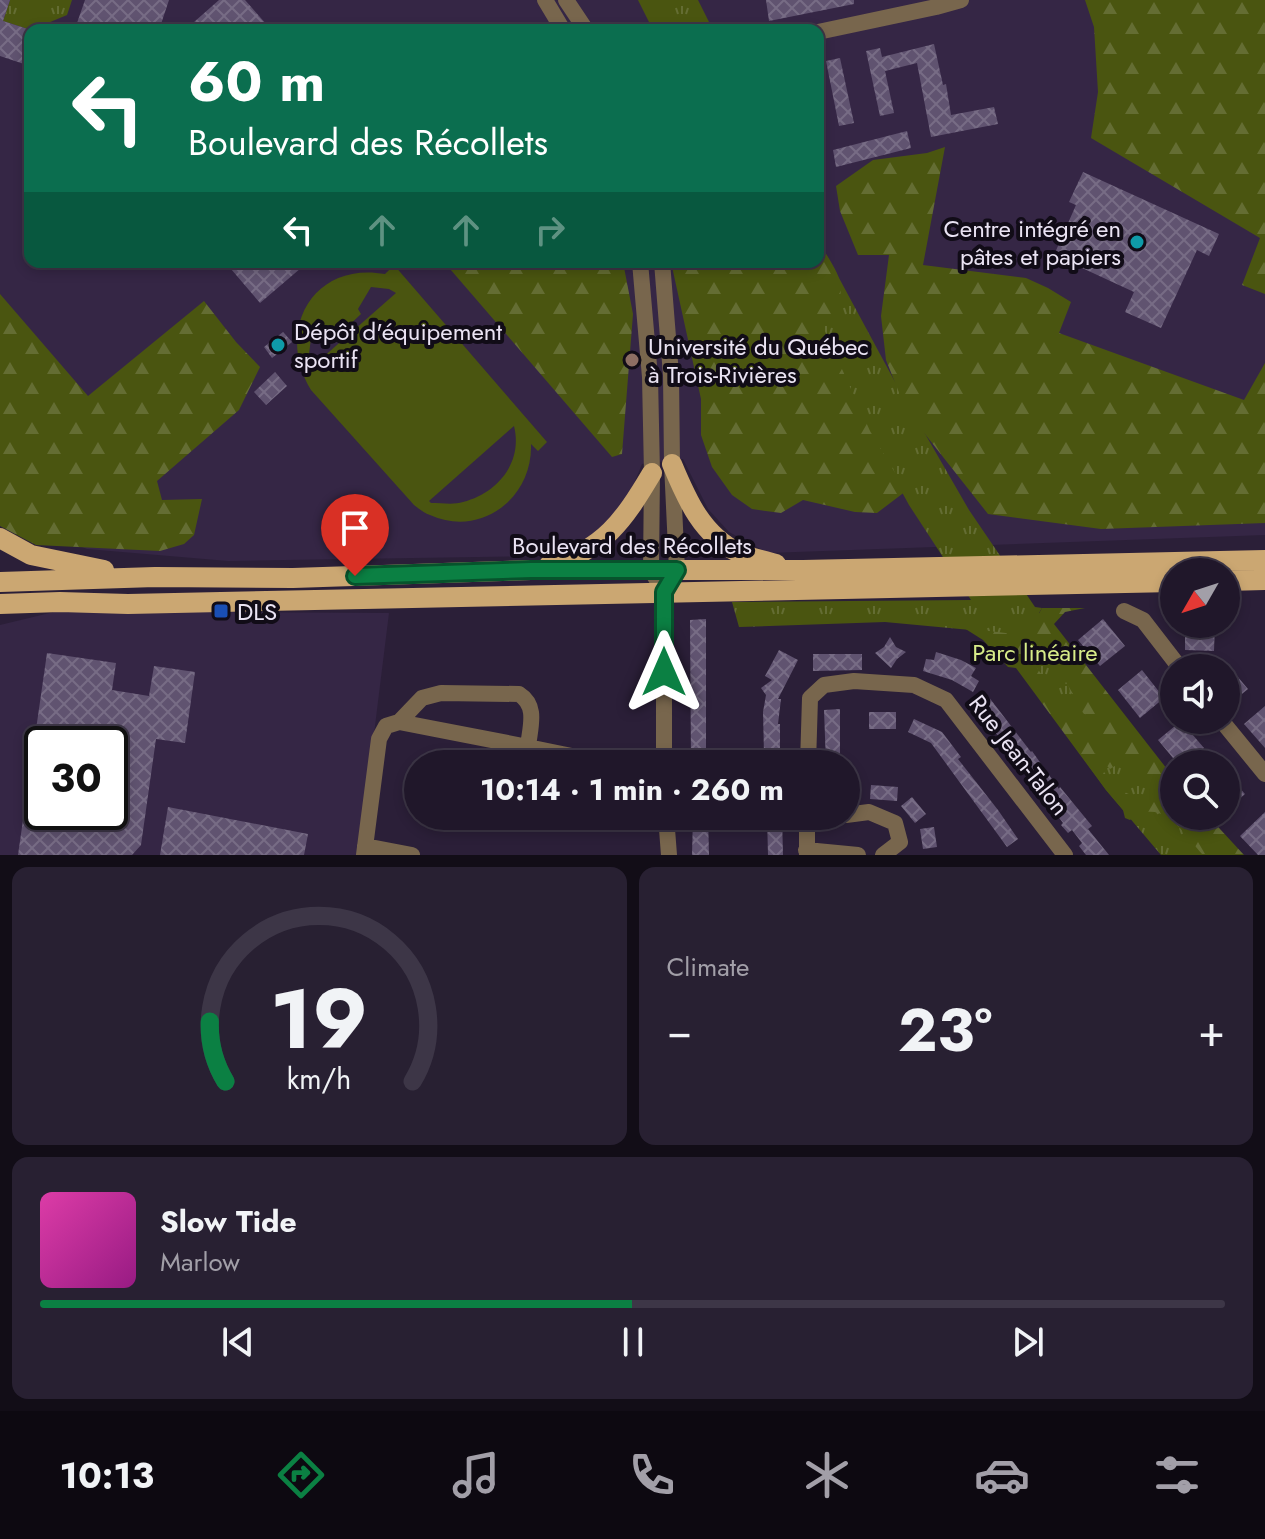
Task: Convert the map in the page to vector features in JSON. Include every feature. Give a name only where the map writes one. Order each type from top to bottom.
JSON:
[{"type":"main road","points":[[672,464],[691,508],[716,538],[740,553],[803,570]]},
{"type":"main road","points":[[531,570],[553,565],[592,547],[630,510],[652,473]]},
{"type":"main road","points":[[0,538],[31,555],[89,568],[155,577]]},
{"type":"main road","name":"Boulevard des Récollets","points":[[0,582],[155,577],[293,578],[531,570],[803,570],[1265,560]]},
{"type":"main road","points":[[1240,581],[1265,580]]},
{"type":"main road","name":"Boulevard des Récollets","points":[[0,604],[1160,582]]},
{"type":"main road","points":[[0,613],[60,602]]},
{"type":"street","points":[[545,0],[559,24]]},
{"type":"street","points":[[566,0],[582,24]]},
{"type":"street","points":[[824,31],[961,0]]},
{"type":"street","points":[[641,268],[650,377],[651,570],[664,592]]},
{"type":"street","points":[[662,268],[671,375],[677,570],[664,592],[664,750]]},
{"type":"street","points":[[650,377],[671,375]]},
{"type":"street","points":[[1124,611],[1143,620],[1169,654]]},
{"type":"street","name":"Rue Jean-Talon","points":[[808,750],[810,698],[824,685],[854,681],[914,685],[946,700],[1065,855]]},
{"type":"street","points":[[399,722],[422,698],[441,693],[519,694],[527,699],[532,709],[528,747]]},
{"type":"street","points":[[412,855],[365,850],[379,739],[386,726],[399,722],[543,750]]},
{"type":"street","points":[[1232,734],[1265,774]]},
{"type":"street","points":[[860,813],[869,812],[895,823],[900,842],[883,855]]},
{"type":"street","points":[[667,830],[669,855]]},
{"type":"street","points":[[807,830],[806,852],[858,855]]},
{"type":"shaded area","name":"Université du Québec à Trois-Rivières","points":[[0,0],[1265,0],[1265,535],[768,553],[729,532],[708,509],[683,459],[642,464],[628,498],[601,529],[550,556],[228,561],[87,549],[29,525],[0,507]]},
{"type":"shaded area","points":[[58,611],[389,613],[359,855],[0,855],[0,625]]},
{"type":"green space","points":[[10,0],[72,0],[67,15],[45,24],[24,24],[24,28],[3,21]]},
{"type":"green space","points":[[638,0],[698,0],[710,24],[650,24]]},
{"type":"green space","points":[[1085,0],[1265,0],[1265,294],[1242,285],[1260,238],[1091,138],[1098,92],[1094,27]]},
{"type":"green space","points":[[945,147],[923,265],[1026,278],[1071,302],[1059,333],[1244,400],[1265,363],[1265,523],[1101,529],[988,514],[906,410],[886,360],[881,316],[889,255],[858,255],[840,211],[836,186],[873,160],[927,153]]},
{"type":"green space","name":"Parc linéaire","points":[[824,250],[969,510],[1035,607],[1042,608],[1039,613],[1160,795],[1160,830],[1191,830],[1220,855],[1161,855],[1106,790],[992,632],[885,622],[739,627],[732,602],[971,600],[909,505],[779,268],[824,268]]},
{"type":"green space","points":[[824,251],[838,275],[840,294],[838,304],[823,327],[870,431],[906,491],[877,513],[855,512],[803,500],[781,513],[752,509],[732,495],[712,467],[701,435],[701,399],[672,268],[824,268]]},
{"type":"green space","points":[[391,268],[397,268],[547,442],[538,451],[531,444],[523,481],[513,496],[485,517],[449,521],[414,505],[311,390],[301,368],[297,345],[299,324],[307,305],[320,289],[338,278],[359,273],[385,274]],"holes":[[[371,287],[396,293],[313,366],[309,354],[311,338],[337,326],[343,331],[361,314],[358,309]],[[514,426],[515,452],[505,474],[487,491],[463,502],[448,504],[429,501]]]},
{"type":"green space","points":[[449,268],[624,268],[633,314],[622,454],[612,457]]},
{"type":"green space","points":[[0,294],[88,396],[204,301],[260,367],[239,410],[157,481],[162,500],[202,499],[194,535],[184,544],[160,551],[36,545],[0,526]]},
{"type":"green space","points":[[1042,608],[1085,608],[1065,612],[1054,624],[1160,760],[1160,814],[1142,813],[1130,820],[1125,818],[1123,810],[1016,668],[1008,667],[983,640],[964,628],[1014,634],[1039,651],[1032,626]],"holes":[[[1036,657],[1045,661],[1068,683],[1074,696],[1084,692],[1086,702],[1081,710],[1084,714],[1093,714],[1101,727],[1086,731],[1067,709],[1044,696],[1050,687],[1033,662]],[[1110,746],[1118,746],[1140,778],[1156,792],[1136,796],[1118,788],[1110,780],[1095,753],[1100,753],[1110,769],[1118,764],[1116,753]]]},
{"type":"green space","points":[[1182,830],[1221,830],[1244,855],[1203,855]]},
{"type":"building","points":[[0,0],[10,0],[3,21],[24,28],[24,64],[0,56]]},
{"type":"building","points":[[85,0],[169,0],[161,24],[77,23]]},
{"type":"building","points":[[219,0],[245,0],[266,24],[192,24]]},
{"type":"building","points":[[766,0],[854,0],[854,4],[769,21]]},
{"type":"building","points":[[934,44],[951,115],[994,107],[998,124],[931,137],[917,63],[885,71],[894,113],[880,116],[866,51],[880,48],[882,57]]},
{"type":"building","points":[[840,58],[854,123],[839,126],[826,61]]},
{"type":"building","points":[[907,131],[911,148],[836,167],[833,150]]},
{"type":"building","name":"Centre intégré en pâtes et papiers","points":[[1083,172],[1219,234],[1209,256],[1197,250],[1161,328],[1125,312],[1134,292],[1054,255],[1076,205],[1069,202]]},
{"type":"building","points":[[230,268],[301,268],[260,303]]},
{"type":"building","name":"Dépôt d'équipement sportif","points":[[283,332],[292,342],[272,358],[264,347]]},
{"type":"building","points":[[275,372],[287,386],[266,405],[254,392]]},
{"type":"building","points":[[706,619],[706,750],[691,750],[690,620]]},
{"type":"building","points":[[1103,619],[1125,646],[1100,666],[1078,640]]},
{"type":"building","points":[[890,637],[896,647],[906,652],[891,668],[875,653],[884,647]]},
{"type":"building","points":[[1185,638],[1214,638],[1214,651],[1185,650]]},
{"type":"building","points":[[779,650],[798,660],[778,699],[781,699],[778,724],[780,750],[764,750],[766,695],[761,688],[772,680],[765,676]]},
{"type":"building","points":[[936,652],[976,668],[971,676],[979,681],[973,692],[952,680],[923,671],[926,659],[934,660]]},
{"type":"building","points":[[47,653],[116,663],[112,690],[149,696],[154,666],[195,672],[185,743],[156,739],[141,845],[132,855],[18,855],[24,813],[24,830],[128,830],[128,726],[37,726]]},
{"type":"building","points":[[813,654],[862,654],[862,670],[813,671]]},
{"type":"building","points":[[1142,670],[1160,693],[1160,701],[1140,718],[1118,690]]},
{"type":"building","points":[[1240,680],[1248,689],[1240,696]]},
{"type":"building","points":[[985,696],[1092,826],[1088,829],[1109,855],[1086,855],[1072,830],[1068,833],[1061,825],[1063,823],[974,704]]},
{"type":"building","points":[[1265,706],[1265,748],[1244,724]]},
{"type":"building","points":[[840,709],[840,750],[825,750],[824,710]]},
{"type":"building","points":[[869,712],[896,712],[896,729],[869,729]]},
{"type":"building","points":[[914,719],[942,732],[961,757],[958,759],[1018,839],[1007,847],[931,743],[908,732]]},
{"type":"building","points":[[1165,734],[1192,734],[1204,748],[1166,750],[1158,740]]},
{"type":"building","points":[[871,785],[898,787],[897,801],[870,799]]},
{"type":"building","points":[[912,797],[926,814],[915,823],[901,806]]},
{"type":"building","points":[[168,807],[308,834],[304,855],[160,855]]},
{"type":"building","points":[[1265,812],[1265,855],[1258,855],[1240,836]]},
{"type":"building","points":[[934,827],[937,847],[923,849],[920,829]]},
{"type":"building","points":[[693,830],[708,830],[709,855],[692,855]]},
{"type":"building","points":[[767,830],[782,830],[783,855],[768,855]]},
{"type":"place","name":"Centre intégré en pâtes et papiers","points":[[1137,242]]},
{"type":"place","name":"Dépôt d'équipement sportif","points":[[278,345]]},
{"type":"place","name":"Université du Québec à Trois-Rivières","points":[[632,360]]},
{"type":"place","name":"DLS","points":[[221,611]]},
{"type":"route","points":[[355,576],[531,570],[677,570],[664,592],[664,672]]}]
